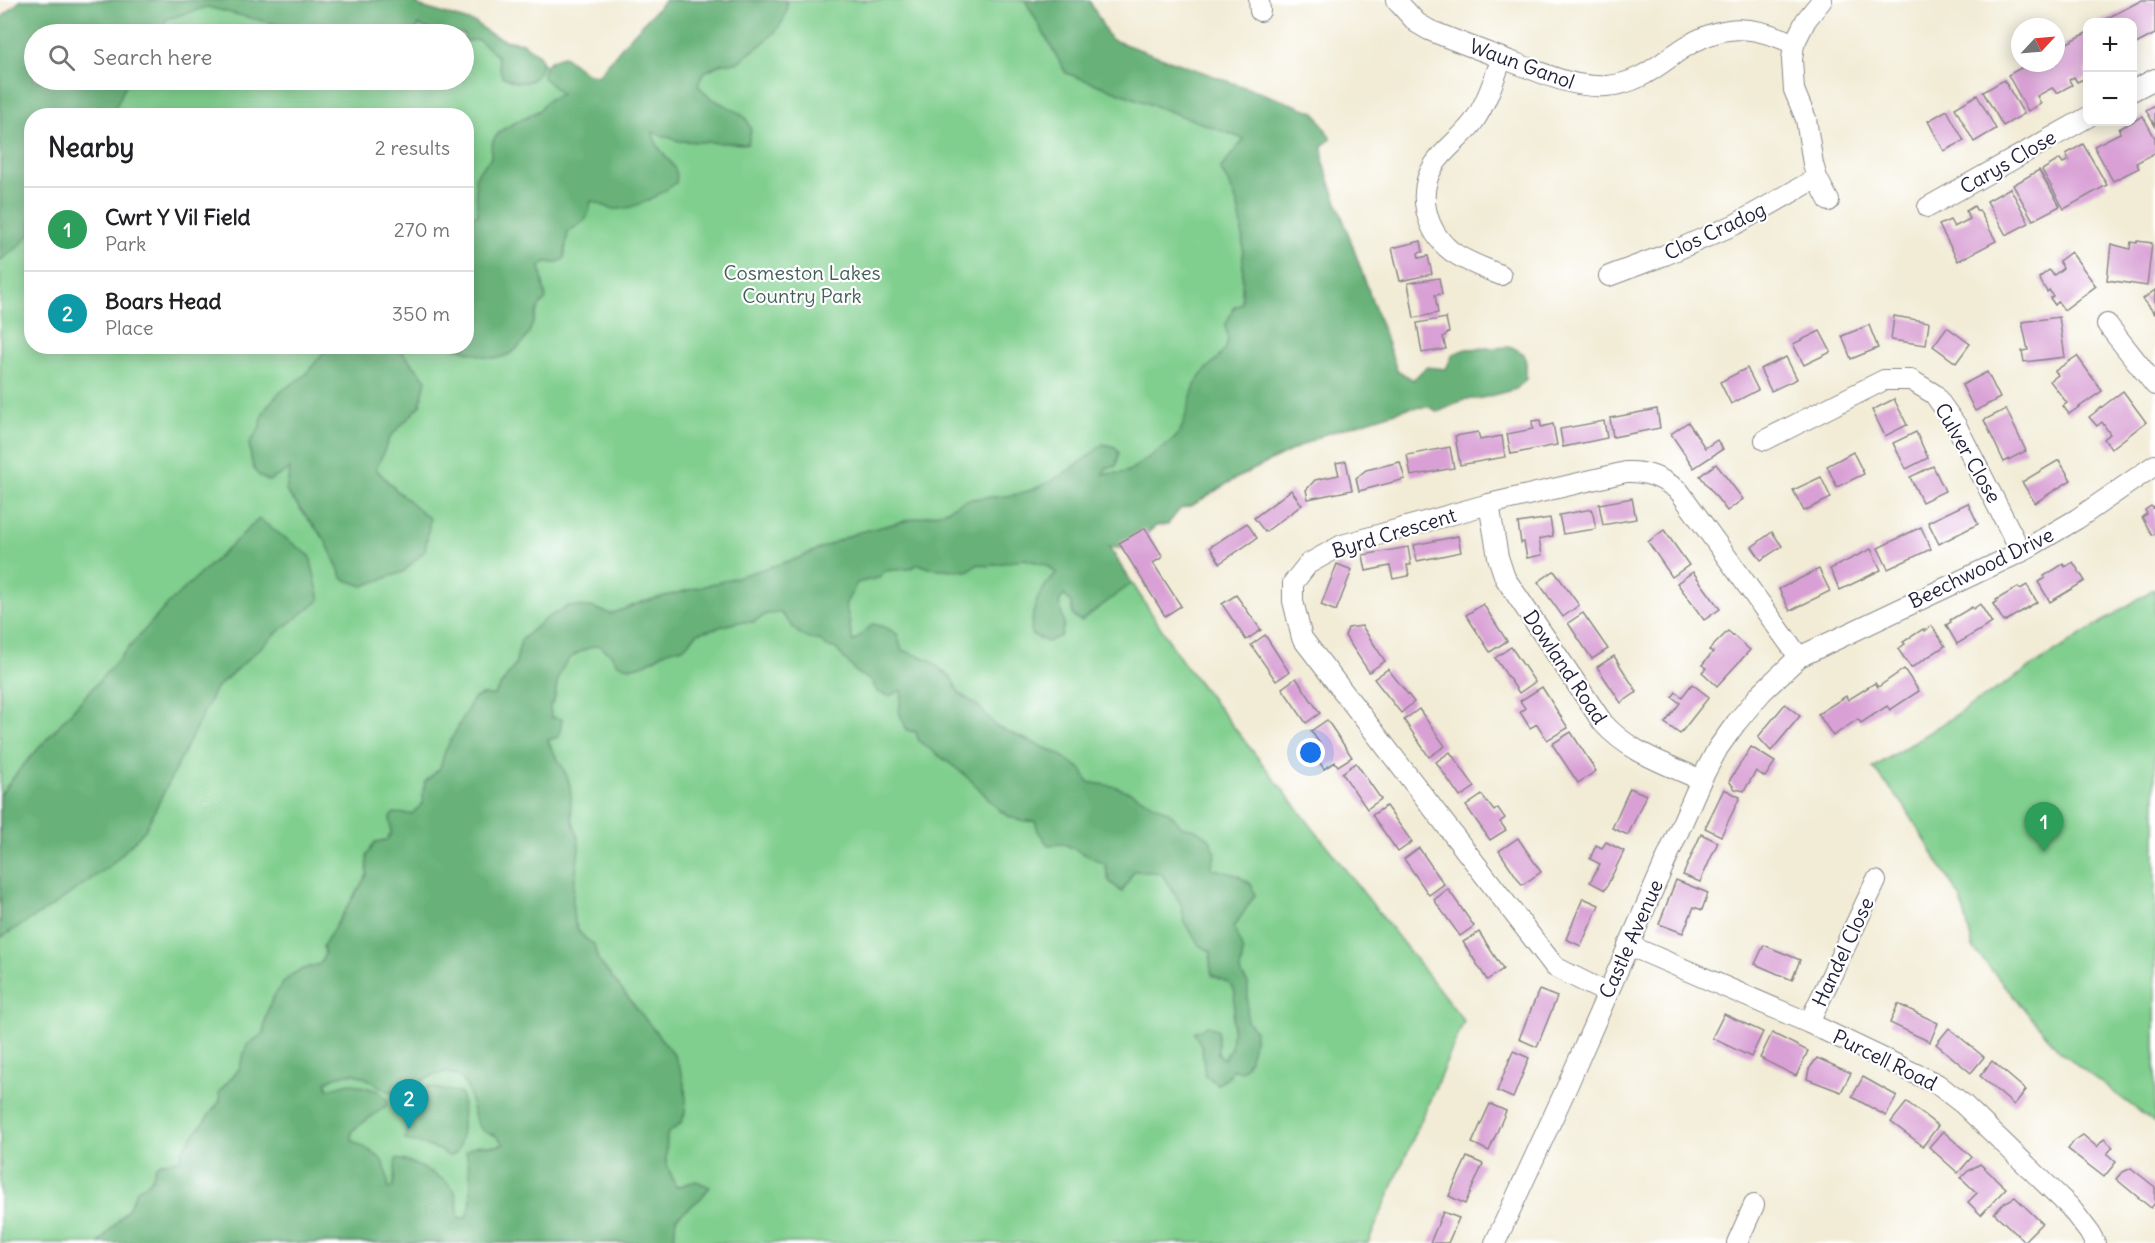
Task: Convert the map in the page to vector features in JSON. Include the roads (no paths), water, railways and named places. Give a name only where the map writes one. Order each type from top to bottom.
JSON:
[{"type":"street","name":"Waun Ganol","points":[[1396,0],[1417,23],[1429,30],[1573,84],[1600,87],[1625,84],[1638,79],[1694,42],[1722,32],[1751,29],[1771,34],[1794,44]]},
{"type":"street","points":[[1822,0],[1806,20],[1794,44],[1792,60],[1793,83],[1806,119],[1813,164],[1817,178],[1829,201]]},
{"type":"street","points":[[1501,275],[1466,260],[1450,250],[1430,222],[1424,204],[1424,189],[1427,176],[1436,162],[1472,124],[1480,111],[1502,58]]},
{"type":"street","points":[[2137,90],[2155,79]]},
{"type":"street","name":"Carys Close","points":[[1928,207],[2083,120]]},
{"type":"street","name":"Clos Cradog","points":[[1609,276],[1736,224],[1817,178]]},
{"type":"street","points":[[2108,324],[2155,385]]},
{"type":"street","name":"Culver Close","points":[[1764,440],[1884,380],[1911,380],[1934,394],[1956,425],[2021,552]]},
{"type":"street","name":"Beechwood Drive","points":[[1798,657],[2021,552],[2077,519],[2155,465]]},
{"type":"street","name":"Byrd Crescent","points":[[1607,993],[1555,967],[1302,638],[1293,601],[1293,583],[1308,564],[1342,545],[1489,504],[1626,472],[1641,471],[1661,479],[1679,491],[1798,657]]},
{"type":"street","name":"Dowland Road","points":[[1489,504],[1498,557],[1505,578],[1603,723],[1616,738],[1629,747],[1701,780]]},
{"type":"street","name":"Castle Avenue","points":[[1495,1243],[1701,780],[1718,748],[1736,723],[1762,692],[1798,657]]},
{"type":"street","name":"Handel Close","points":[[1809,1023],[1876,881]]},
{"type":"street","name":"Purcell Road","points":[[1628,945],[1809,1023],[1945,1089],[2070,1207],[2095,1243]]},
{"type":"street","points":[[1737,1243],[1754,1205]]},
{"type":"place","name":"Cwrt Y Vil Field","points":[[2044,852]]},
{"type":"place","name":"Boars Head","points":[[409,1129]]},
{"type":"park label","name":"Cosmeston Lakes Country Park","points":[[802,284]]}]
